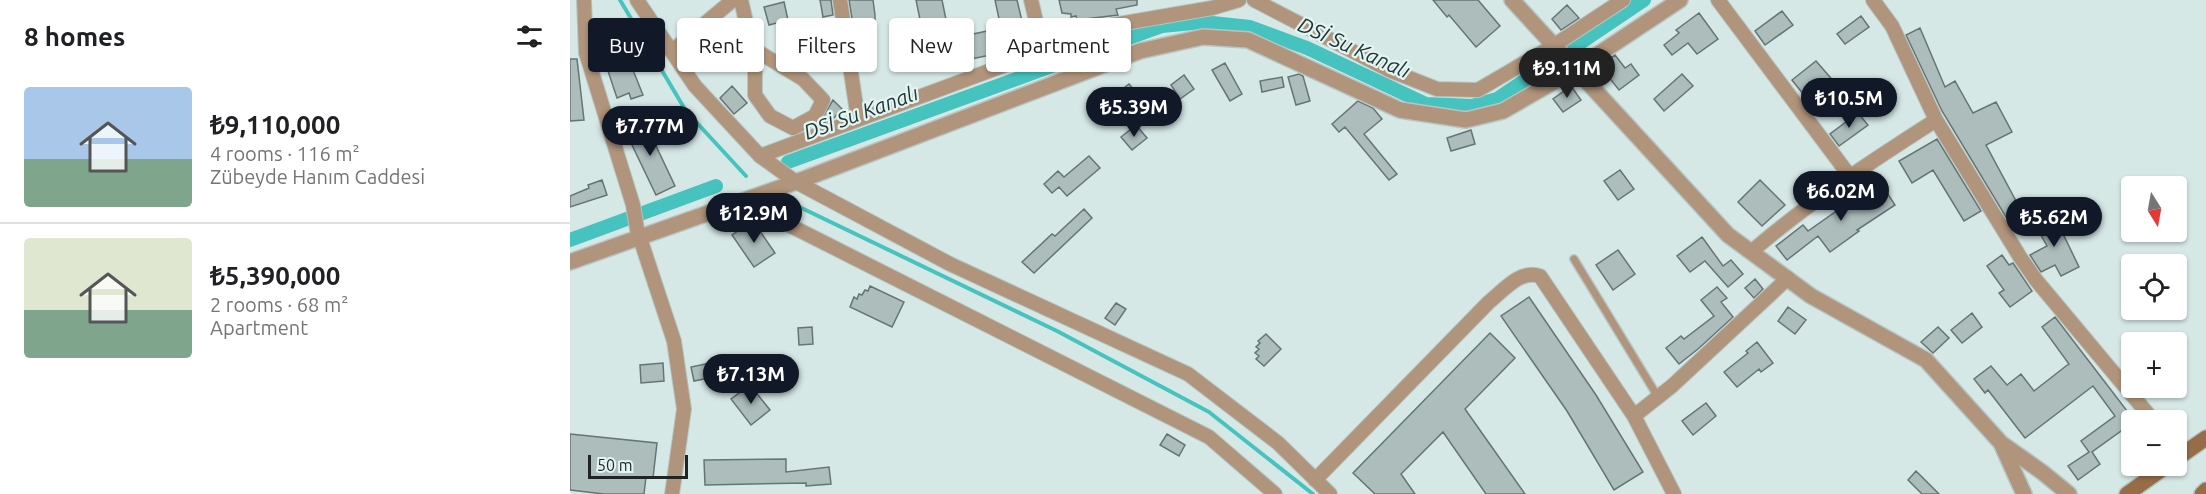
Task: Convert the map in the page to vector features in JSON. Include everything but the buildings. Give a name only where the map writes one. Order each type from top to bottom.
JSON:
[{"type":"main road","points":[[2187,451],[2206,438]]},
{"type":"main road","points":[[2127,494],[2152,476]]},
{"type":"main road","points":[[2202,494],[2206,490]]},
{"type":"street","points":[[584,0],[586,53],[633,205],[638,234],[674,341],[684,409],[672,494]]},
{"type":"street","points":[[637,0],[695,86],[760,156],[796,182],[950,264],[1188,375],[1278,443],[1330,494]]},
{"type":"street","points":[[672,51],[733,0]]},
{"type":"street","points":[[741,0],[745,18]]},
{"type":"street","points":[[840,0],[858,119]]},
{"type":"street","points":[[1031,0],[1035,18]]},
{"type":"street","points":[[1131,22],[1212,8],[1239,0]]},
{"type":"street","points":[[1254,0],[1389,70],[1437,89],[1478,90],[1553,46],[1623,0]]},
{"type":"street","points":[[1512,0],[1728,235],[1811,296],[1926,360],[2001,443],[2043,472],[2069,494]]},
{"type":"street","points":[[570,262],[638,234],[796,182],[1140,51],[1203,37],[1248,39],[1400,110],[1466,120],[1503,111],[1576,69],[1680,0]]},
{"type":"street","points":[[1718,0],[1849,176]]},
{"type":"street","points":[[1874,0],[1892,26],[1936,120],[2014,248],[2036,280],[2145,410]]},
{"type":"street","points":[[752,48],[803,79],[823,100],[815,116],[793,128],[770,116],[755,95],[752,48]]},
{"type":"street","points":[[760,156],[986,72]]},
{"type":"street","points":[[1752,252],[1785,223],[1849,176],[1936,120]]},
{"type":"street","points":[[748,199],[781,221],[1209,437],[1275,494]]},
{"type":"street","points":[[1315,480],[1488,303],[1525,275],[1540,276],[1634,416],[1674,494]]},
{"type":"street","points":[[1634,416],[1659,397],[1788,278]]},
{"type":"street","points":[[2001,443],[2024,494]]},
{"type":"lane","points":[[1574,259],[1659,397]]},
{"type":"waterway","points":[[620,0],[686,111],[746,176]]},
{"type":"waterway","name":"DSİ Su Kanalı","points":[[788,162],[1162,26],[1203,22],[1250,27],[1307,48],[1426,104],[1472,106],[1497,99],[1644,0]]},
{"type":"waterway","name":"DSİ Su Kanalı","points":[[570,240],[716,186]]},
{"type":"waterway","points":[[787,201],[1057,331],[1209,412],[1313,494]]}]
